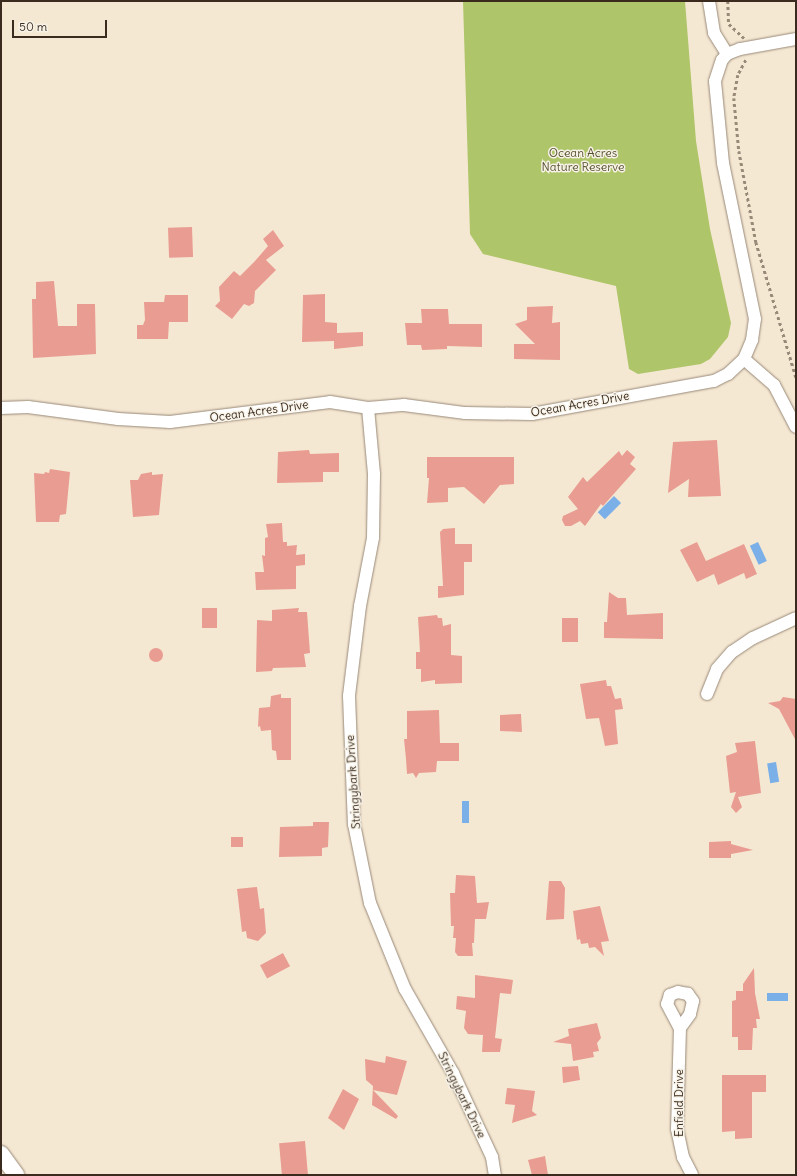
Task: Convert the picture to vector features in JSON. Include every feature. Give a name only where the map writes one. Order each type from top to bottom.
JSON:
[{"type":"street","points":[[709,1],[714,33],[727,54],[748,47],[796,39]]},
{"type":"street","name":"Ocean Acres Drive","points":[[1,408],[28,408],[118,419],[170,422],[251,414],[310,403],[345,402],[368,408],[404,405],[465,413],[532,414],[638,394],[702,384],[728,374],[744,359],[752,340],[754,307],[732,214],[715,95],[718,68],[727,54]]},
{"type":"street","points":[[744,359],[774,385],[796,427]]},
{"type":"street","name":"Stringybark Drive","points":[[368,408],[374,507],[373,538],[360,606],[349,696],[354,824],[370,903],[378,923],[405,989],[454,1072],[492,1157],[495,1175]]},
{"type":"street","points":[[707,694],[717,669],[732,652],[753,638],[796,618]]},
{"type":"street","name":"Enfield Drive","points":[[680,1028],[677,1130],[683,1156],[692,1175]]},
{"type":"street","points":[[1,1154],[16,1175]]},
{"type":"path","points":[[728,1],[729,24],[743,34],[748,47],[746,60],[738,75],[734,98],[739,151],[756,242],[796,377]]},
{"type":"green space","name":"Ocean Acres Nature Reserve","points":[[463,1],[685,1],[696,141],[710,229],[731,323],[728,337],[710,359],[701,364],[638,374],[629,369],[616,286],[483,254],[470,234]]},
{"type":"water","points":[[614,496],[621,503],[605,519],[598,512]]},
{"type":"water","points":[[758,542],[767,561],[759,565],[750,546]]},
{"type":"water","points":[[776,762],[779,782],[770,783],[767,763]]},
{"type":"water","points":[[462,801],[469,801],[469,823],[462,823]]},
{"type":"water","points":[[767,993],[788,993],[788,1001],[767,1001]]},
{"type":"building","points":[[192,227],[193,257],[169,258],[168,228]]},
{"type":"building","points":[[273,230],[284,246],[266,260],[276,270],[255,291],[254,303],[249,306],[244,304],[232,319],[215,306],[220,301],[219,287],[234,271],[240,276],[255,261],[268,246],[263,239]]},
{"type":"building","points":[[54,281],[58,326],[77,326],[77,304],[95,304],[96,354],[33,358],[32,299],[36,299],[36,282]]},
{"type":"building","points":[[325,294],[325,322],[337,323],[337,333],[363,332],[363,346],[334,349],[334,341],[302,342],[303,295]]},
{"type":"building","points":[[165,295],[188,295],[188,322],[169,322],[168,339],[137,339],[137,325],[143,325],[145,320],[144,302],[164,302]]},
{"type":"building","points":[[553,306],[552,323],[560,322],[560,360],[514,359],[514,344],[535,344],[515,324],[527,320],[527,307]]},
{"type":"building","points":[[421,309],[448,309],[449,324],[482,324],[482,347],[447,346],[447,349],[422,350],[421,345],[407,345],[405,323],[422,323]]},
{"type":"building","points":[[717,440],[721,496],[688,497],[689,479],[668,493],[673,442]]},
{"type":"building","points":[[309,450],[310,454],[339,453],[339,472],[323,472],[323,482],[277,483],[278,452]]},
{"type":"building","points":[[627,450],[635,457],[630,464],[636,469],[603,506],[601,504],[585,526],[580,521],[571,526],[565,526],[562,520],[563,516],[578,509],[568,497],[583,477],[587,482],[619,451],[622,456]]},
{"type":"building","points":[[427,457],[514,457],[514,484],[500,485],[484,504],[464,487],[448,488],[448,502],[427,503],[429,478],[427,478]]},
{"type":"building","points":[[50,469],[70,472],[66,514],[60,515],[59,522],[36,522],[34,473],[49,473]]},
{"type":"building","points":[[152,472],[152,475],[163,474],[159,515],[133,517],[130,480],[138,480],[141,474]]},
{"type":"building","points":[[282,523],[283,542],[287,542],[287,546],[297,545],[296,555],[305,554],[305,565],[296,566],[296,589],[256,590],[255,572],[264,572],[262,555],[265,556],[265,538],[268,537],[266,524]]},
{"type":"building","points":[[455,528],[455,544],[472,544],[472,562],[464,562],[464,595],[438,598],[438,586],[443,586],[440,532],[443,529]]},
{"type":"building","points":[[697,542],[706,561],[744,544],[757,574],[746,579],[744,573],[718,585],[714,574],[697,582],[680,550]]},
{"type":"building","points":[[609,592],[618,598],[626,598],[627,615],[663,613],[663,639],[604,638],[604,622],[607,622]]},
{"type":"building","points":[[202,608],[217,608],[217,628],[202,628]]},
{"type":"building","points":[[299,608],[298,612],[307,612],[310,653],[304,654],[306,667],[273,668],[272,671],[256,672],[257,620],[272,621],[272,610]]},
{"type":"building","points":[[437,615],[438,618],[442,618],[443,626],[451,624],[451,655],[462,656],[462,683],[435,684],[435,680],[421,682],[421,669],[416,669],[416,652],[420,652],[418,617]]},
{"type":"building","points":[[562,618],[578,618],[578,642],[562,642]]},
{"type":"building","points":[[153,648],[159,648],[163,652],[163,658],[159,662],[153,662],[149,658],[149,652]]},
{"type":"building","points":[[606,680],[607,686],[611,686],[615,699],[621,698],[623,709],[615,710],[618,744],[605,746],[599,718],[586,719],[580,684]]},
{"type":"building","points":[[281,694],[281,698],[291,698],[291,760],[277,760],[276,751],[272,750],[271,730],[261,731],[260,726],[258,727],[259,708],[270,707],[271,696]]},
{"type":"building","points":[[783,697],[796,699],[796,741],[779,709],[768,703],[780,701]]},
{"type":"building","points":[[439,710],[440,743],[459,743],[459,761],[437,761],[436,772],[419,773],[416,778],[413,773],[407,774],[404,739],[407,739],[407,711]]},
{"type":"building","points":[[521,714],[522,732],[500,731],[500,715]]},
{"type":"building","points":[[755,741],[761,793],[738,797],[742,807],[736,813],[731,807],[736,792],[730,793],[726,756],[737,752],[735,743]]},
{"type":"building","points":[[313,822],[329,822],[328,847],[322,848],[322,856],[279,857],[280,827],[313,826]]},
{"type":"building","points":[[231,837],[243,837],[243,847],[231,847]]},
{"type":"building","points":[[731,841],[731,844],[753,850],[731,854],[731,858],[709,858],[709,842]]},
{"type":"building","points":[[456,875],[475,876],[477,903],[489,902],[486,919],[475,919],[474,943],[472,943],[473,956],[458,956],[455,952],[456,938],[453,938],[454,926],[451,926],[450,893],[455,893]]},
{"type":"building","points":[[549,881],[561,881],[565,888],[564,919],[546,920]]},
{"type":"building","points":[[257,887],[260,909],[264,908],[266,933],[258,941],[247,938],[246,931],[242,932],[237,889]]},
{"type":"building","points":[[600,906],[609,941],[601,942],[604,956],[595,947],[589,948],[588,943],[581,944],[580,939],[577,940],[573,911]]},
{"type":"building","points":[[283,953],[290,966],[267,978],[260,965]]},
{"type":"building","points":[[754,968],[755,993],[760,1019],[756,1019],[757,1028],[753,1028],[752,1050],[738,1050],[738,1037],[732,1037],[732,1001],[736,1000],[736,991],[743,991],[743,984]]},
{"type":"building","points":[[475,975],[513,980],[511,994],[500,993],[495,1038],[502,1039],[500,1052],[482,1052],[483,1035],[468,1034],[464,1028],[466,1011],[456,1009],[457,996],[475,998]]},
{"type":"building","points":[[597,1023],[601,1038],[597,1043],[599,1051],[593,1052],[594,1057],[573,1061],[571,1044],[553,1042],[569,1036],[568,1029]]},
{"type":"building","points":[[386,1056],[407,1061],[397,1095],[373,1090],[398,1116],[396,1119],[372,1105],[373,1086],[366,1080],[365,1059],[385,1063]]},
{"type":"building","points":[[578,1066],[580,1080],[563,1083],[562,1067]]},
{"type":"building","points":[[722,1075],[766,1075],[766,1092],[752,1092],[752,1138],[735,1139],[735,1131],[722,1132]]},
{"type":"building","points":[[507,1088],[535,1091],[532,1111],[537,1115],[512,1123],[515,1105],[505,1104]]},
{"type":"building","points":[[343,1089],[359,1099],[344,1130],[328,1118]]},
{"type":"building","points":[[305,1141],[308,1175],[282,1175],[279,1143]]},
{"type":"building","points":[[545,1156],[548,1175],[532,1175],[528,1160]]}]
